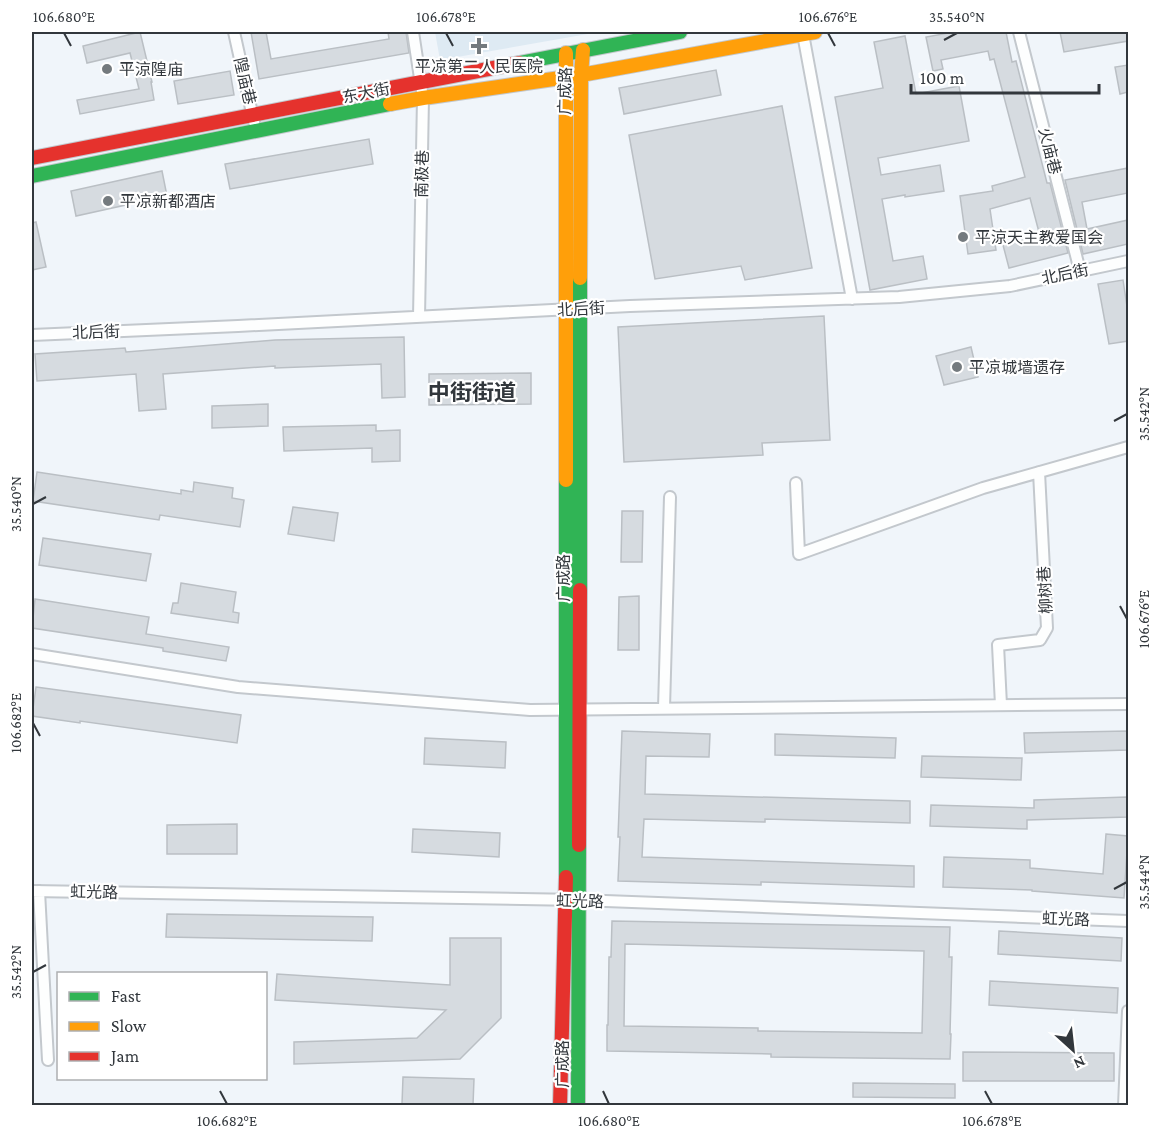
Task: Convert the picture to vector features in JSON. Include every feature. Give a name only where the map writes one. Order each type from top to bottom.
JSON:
[{"type":"main road","name":"东大街","points":[[32,158],[680,32]]},
{"type":"main road","name":"东大街","points":[[32,176],[423,98],[581,75],[807,32]]},
{"type":"main road","name":"广成路","points":[[578,1106],[565,709],[574,309],[583,50]]},
{"type":"main road","name":"广成路","points":[[560,1106],[580,709],[574,309],[566,53]]},
{"type":"street","name":"隍庙巷","points":[[234,32],[256,132]]},
{"type":"street","name":"南极巷","points":[[413,32],[423,98],[419,317]]},
{"type":"street","points":[[807,32],[852,299]]},
{"type":"street","name":"火庙巷","points":[[1019,32],[1080,271]]},
{"type":"street","name":"北后街","points":[[32,335],[574,309],[899,297],[1010,286],[1128,261]]},
{"type":"street","points":[[796,483],[799,554],[983,488],[1128,447]]},
{"type":"street","name":"柳树巷","points":[[1001,705],[999,645],[1040,640],[1047,628],[1039,472]]},
{"type":"street","points":[[664,708],[670,497]]},
{"type":"street","points":[[32,654],[238,687],[530,710],[1128,704]]},
{"type":"street","points":[[35,891],[48,1060]]},
{"type":"street","name":"虹光路","points":[[35,891],[572,900],[1128,921]]},
{"type":"street","points":[[1124,1106],[1128,1011]]},
{"type":"shaded area","name":"平凉第二人民医院","points":[[435,32],[599,32],[440,60]]},
{"type":"building","points":[[140,32],[154,100],[80,114],[77,100],[139,89],[130,53],[87,63],[83,46]]},
{"type":"building","points":[[251,32],[266,32],[271,59],[389,39],[388,32],[406,32],[409,53],[259,79]]},
{"type":"building","points":[[954,32],[1006,32],[1012,62],[1016,61],[1047,183],[1050,183],[1068,253],[1009,268],[1003,245],[1040,236],[1030,198],[990,209],[996,250],[968,254],[960,196],[993,191],[992,186],[1025,177],[994,59],[990,60],[988,51],[941,60],[943,69],[933,71],[926,37]]},
{"type":"building","points":[[1060,32],[1128,32],[1128,41],[1064,52]]},
{"type":"building","points":[[905,36],[916,94],[959,86],[969,141],[878,158],[881,175],[940,165],[944,191],[882,199],[893,261],[923,256],[927,279],[870,290],[835,97],[883,88],[874,42]]},
{"type":"building","points":[[1128,65],[1128,92],[1120,94],[1115,67]]},
{"type":"building","points":[[716,70],[721,95],[624,114],[619,88]]},
{"type":"building","points":[[230,71],[234,95],[178,104],[174,81]]},
{"type":"building","points":[[782,106],[812,268],[745,280],[741,266],[655,279],[629,135]]},
{"type":"building","points":[[369,139],[373,164],[230,189],[225,164]]},
{"type":"building","points":[[1128,168],[1128,193],[1082,202],[1087,229],[1128,220],[1128,244],[1083,254],[1065,180]]},
{"type":"building","points":[[162,171],[167,196],[76,216],[71,191]]},
{"type":"building","points":[[36,222],[46,267],[32,270],[32,223]]},
{"type":"building","points":[[1123,280],[1128,313],[1128,341],[1109,344],[1098,284]]},
{"type":"building","points":[[824,316],[830,440],[762,443],[763,455],[624,462],[618,327]]},
{"type":"building","points":[[404,337],[405,397],[382,398],[381,364],[275,368],[275,366],[163,374],[166,409],[139,411],[136,374],[37,381],[35,354],[125,348],[126,352],[275,340]]},
{"type":"building","name":"平凉城墙遗存","points":[[971,347],[978,377],[944,385],[936,356]]},
{"type":"building","points":[[531,373],[531,404],[429,405],[429,374]]},
{"type":"building","points":[[268,404],[268,426],[212,428],[212,406]]},
{"type":"building","points":[[376,425],[376,431],[400,430],[400,461],[372,462],[372,448],[284,451],[283,427]]},
{"type":"building","points":[[37,472],[181,494],[181,490],[193,492],[194,482],[233,488],[232,498],[244,500],[240,527],[160,515],[159,520],[33,501]]},
{"type":"building","points":[[293,507],[338,513],[334,541],[288,534]]},
{"type":"building","points":[[622,511],[643,511],[642,562],[621,562]]},
{"type":"building","points":[[43,538],[151,554],[146,581],[39,565]]},
{"type":"building","points":[[181,583],[236,592],[233,612],[239,613],[238,623],[171,613],[173,603],[178,603]]},
{"type":"building","points":[[639,596],[639,650],[618,650],[619,597]]},
{"type":"building","points":[[35,599],[149,617],[146,634],[229,647],[226,661],[163,651],[163,648],[32,628]]},
{"type":"building","points":[[36,687],[241,715],[237,743],[32,716]]},
{"type":"building","points":[[622,731],[710,734],[709,757],[646,756],[645,794],[910,801],[910,823],[765,819],[765,822],[644,819],[642,857],[914,866],[914,887],[761,882],[761,885],[618,881]]},
{"type":"building","points":[[1128,731],[1128,750],[1025,753],[1024,733]]},
{"type":"building","points":[[775,734],[896,738],[895,758],[775,755]]},
{"type":"building","points":[[425,738],[506,742],[505,768],[424,764]]},
{"type":"building","points":[[922,756],[1022,758],[1021,780],[921,777]]},
{"type":"building","points":[[1127,797],[1128,817],[1027,820],[1027,829],[930,826],[931,805],[1034,808],[1034,800]]},
{"type":"building","points":[[237,824],[237,854],[167,854],[167,825]]},
{"type":"building","points":[[413,829],[500,833],[499,857],[412,852]]},
{"type":"building","points":[[1106,834],[1128,836],[1124,898],[1032,890],[943,887],[944,857],[1030,860],[1030,868],[1103,874]]},
{"type":"building","points":[[167,914],[373,917],[372,941],[166,937]]},
{"type":"building","points":[[612,921],[950,927],[949,957],[952,957],[950,1059],[771,1057],[771,1054],[607,1051],[609,957],[611,957]],"holes":[[[625,944],[924,951],[922,1033],[758,1031],[758,1028],[624,1026]]]},
{"type":"building","points":[[999,931],[1122,938],[1121,961],[998,954]]},
{"type":"building","points":[[450,938],[501,938],[501,1018],[460,1059],[294,1064],[294,1042],[417,1038],[446,1010],[275,1000],[277,974],[450,985]]},
{"type":"building","points":[[990,981],[1118,988],[1117,1013],[989,1005]]},
{"type":"building","points":[[963,1052],[1114,1053],[1114,1081],[963,1081]]},
{"type":"building","points":[[403,1077],[474,1079],[473,1105],[402,1104]]},
{"type":"building","points":[[853,1083],[955,1084],[955,1098],[853,1097]]},
{"type":"traffic: fast","points":[[519,63],[680,32]]},
{"type":"traffic: fast","points":[[32,176],[390,104]]},
{"type":"traffic: fast","points":[[580,278],[580,590]]},
{"type":"traffic: fast","points":[[566,480],[566,877]]},
{"type":"traffic: fast","points":[[578,1106],[579,845]]},
{"type":"traffic: slow","points":[[390,104],[581,75],[815,32]]},
{"type":"traffic: slow","points":[[580,278],[583,50]]},
{"type":"traffic: slow","points":[[566,53],[566,480]]},
{"type":"traffic: jam","points":[[32,158],[519,63]]},
{"type":"traffic: jam","points":[[579,845],[580,590]]},
{"type":"traffic: jam","points":[[560,1106],[566,877]]},
{"type":"place","name":"平凉第二人民医院","points":[[479,46]]},
{"type":"place","name":"平涼隍庙","points":[[107,69]]},
{"type":"place","name":"平凉新都酒店","points":[[108,201]]},
{"type":"place","name":"平涼天主教爱国会","points":[[963,237]]},
{"type":"place","name":"平凉城墙遗存","points":[[957,367]]},
{"type":"district","name":"中街街道","points":[[472,392]]}]
